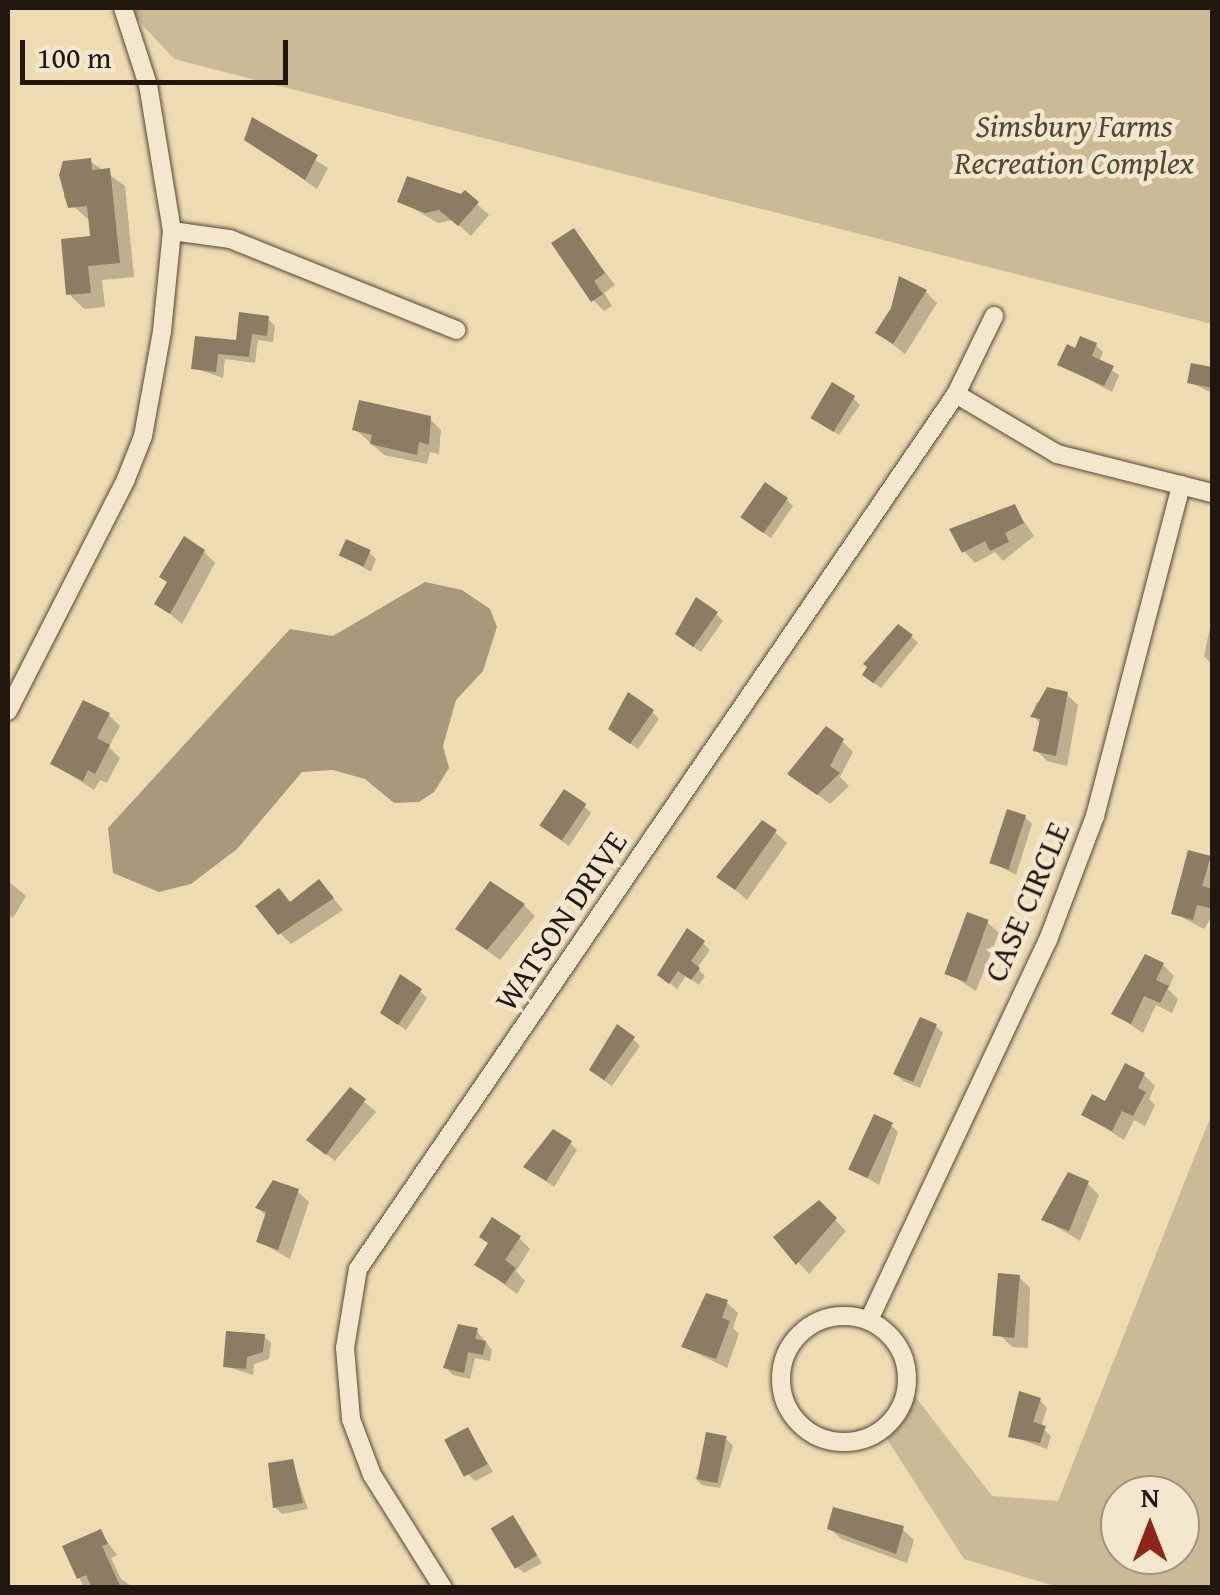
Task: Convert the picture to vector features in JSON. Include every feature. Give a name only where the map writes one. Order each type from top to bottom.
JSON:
[{"type":"street","points":[[8,710],[143,436],[172,231],[148,85],[123,8]]},
{"type":"street","points":[[172,231],[230,239],[456,330]]},
{"type":"street","name":"WATSON DRIVE","points":[[443,1588],[372,1475],[351,1419],[345,1348],[358,1269],[956,394],[994,316]]},
{"type":"street","points":[[956,394],[1056,454],[1212,493]]},
{"type":"street","name":"CASE CIRCLE","points":[[868,1320],[1048,940],[1090,831],[1180,485]]},
{"type":"street","points":[[826,1318],[868,1320],[886,1331],[906,1364],[902,1403],[876,1434],[856,1441],[814,1435],[785,1404],[780,1383],[787,1352],[806,1327],[826,1318]]},
{"type":"green space","name":"Simsbury Farms Recreation Complex","points":[[127,8],[1212,8],[1212,324],[174,59]]},
{"type":"green space","points":[[1212,1113],[1212,1587],[1058,1587],[964,1559],[883,1433],[904,1418],[914,1395],[992,1496],[1058,1501]]},
{"type":"shaded area","points":[[425,582],[462,590],[490,609],[497,627],[483,671],[456,700],[443,746],[449,768],[434,792],[419,802],[394,803],[365,779],[333,770],[302,772],[237,849],[191,884],[159,892],[113,873],[108,828],[290,629],[333,636]]},
{"type":"building","points":[[252,117],[318,155],[305,180],[244,140]]},
{"type":"building","points":[[91,158],[92,170],[110,168],[120,263],[88,266],[91,293],[66,295],[61,239],[90,236],[87,206],[68,208],[59,175],[63,161]]},
{"type":"building","points":[[407,176],[461,194],[465,190],[479,202],[458,226],[439,210],[425,213],[397,202]]},
{"type":"building","points":[[574,228],[605,273],[594,281],[603,294],[591,302],[551,243]]},
{"type":"building","points":[[899,276],[927,290],[893,344],[875,333],[891,308]]},
{"type":"building","points":[[239,312],[269,316],[267,336],[252,334],[249,357],[218,354],[216,372],[191,369],[195,336],[236,340]]},
{"type":"building","points":[[1080,336],[1097,343],[1092,356],[1114,366],[1104,386],[1057,365],[1067,344],[1075,348]]},
{"type":"building","points":[[1191,363],[1212,367],[1212,388],[1187,383]]},
{"type":"building","points":[[832,382],[855,396],[834,432],[810,418]]},
{"type":"building","points":[[359,400],[431,416],[429,445],[419,442],[417,455],[370,444],[372,435],[352,430]]},
{"type":"building","points":[[765,482],[788,498],[763,533],[740,517]]},
{"type":"building","points":[[1015,504],[1024,523],[1005,533],[1009,542],[990,551],[985,541],[962,553],[949,529]]},
{"type":"building","points":[[184,536],[205,550],[170,614],[154,604],[167,582],[159,577]]},
{"type":"building","points":[[346,539],[371,550],[363,566],[339,555]]},
{"type":"building","points":[[696,597],[718,612],[693,647],[675,634]]},
{"type":"building","points":[[898,624],[913,635],[873,683],[862,675],[867,667],[863,664]]},
{"type":"building","points":[[1047,687],[1068,692],[1056,756],[1033,751],[1040,719],[1030,717]]},
{"type":"building","points":[[628,692],[654,710],[630,744],[608,729]]},
{"type":"building","points":[[83,700],[110,713],[97,738],[110,745],[95,774],[88,770],[83,781],[50,764]]},
{"type":"building","points":[[826,726],[844,739],[830,766],[840,773],[817,795],[787,774]]},
{"type":"building","points":[[564,789],[586,804],[562,841],[539,825]]},
{"type":"building","points":[[1007,809],[1026,815],[1008,869],[989,863]]},
{"type":"building","points":[[762,820],[777,830],[735,890],[716,877]]},
{"type":"building","points":[[1188,850],[1211,856],[1202,886],[1212,889],[1210,908],[1197,905],[1193,920],[1171,914]]},
{"type":"building","points":[[319,879],[334,898],[278,935],[255,906],[279,888],[290,902]]},
{"type":"building","points":[[490,881],[525,904],[487,950],[455,929]]},
{"type":"building","points":[[967,912],[989,920],[966,982],[944,974]]},
{"type":"building","points":[[687,928],[705,941],[691,961],[700,968],[691,980],[678,971],[669,984],[657,975]]},
{"type":"building","points":[[1145,954],[1164,963],[1156,980],[1169,986],[1160,1003],[1144,996],[1131,1024],[1111,1014]]},
{"type":"building","points":[[400,974],[422,989],[398,1025],[380,1013]]},
{"type":"building","points":[[920,1017],[937,1024],[913,1082],[893,1074]]},
{"type":"building","points":[[617,1024],[635,1037],[604,1080],[589,1070]]},
{"type":"building","points":[[1125,1063],[1145,1073],[1138,1088],[1146,1092],[1133,1116],[1122,1111],[1112,1131],[1081,1115],[1092,1094],[1105,1101]]},
{"type":"building","points":[[350,1087],[366,1099],[326,1155],[306,1140]]},
{"type":"building","points":[[874,1114],[893,1123],[867,1178],[848,1169]]},
{"type":"building","points":[[553,1129],[572,1141],[546,1181],[523,1167]]},
{"type":"building","points":[[1068,1172],[1089,1181],[1069,1231],[1041,1220]]},
{"type":"building","points":[[273,1180],[299,1189],[278,1250],[256,1242],[266,1212],[255,1208]]},
{"type":"building","points":[[819,1200],[837,1218],[796,1265],[773,1237]]},
{"type":"building","points":[[492,1217],[521,1236],[505,1260],[516,1268],[505,1284],[474,1265],[488,1243],[479,1237]]},
{"type":"building","points":[[998,1273],[1020,1275],[1014,1338],[993,1336]]},
{"type":"building","points":[[706,1293],[728,1300],[722,1318],[730,1321],[716,1359],[681,1347]]},
{"type":"building","points":[[458,1324],[478,1328],[475,1339],[486,1341],[483,1355],[468,1352],[464,1373],[443,1368]]},
{"type":"building","points":[[226,1331],[265,1334],[263,1352],[247,1357],[246,1369],[223,1367]]},
{"type":"building","points":[[1019,1391],[1041,1398],[1033,1422],[1046,1426],[1040,1443],[1008,1437]]},
{"type":"building","points":[[468,1427],[488,1464],[464,1477],[444,1440]]},
{"type":"building","points":[[706,1432],[727,1436],[717,1483],[697,1479]]},
{"type":"building","points":[[293,1459],[303,1503],[273,1508],[268,1463]]},
{"type":"building","points":[[833,1507],[904,1526],[896,1554],[827,1529]]},
{"type":"building","points":[[513,1515],[537,1555],[515,1569],[491,1528]]},
{"type":"building","points":[[101,1529],[108,1544],[102,1546],[121,1588],[92,1588],[86,1575],[77,1579],[62,1546]]}]
